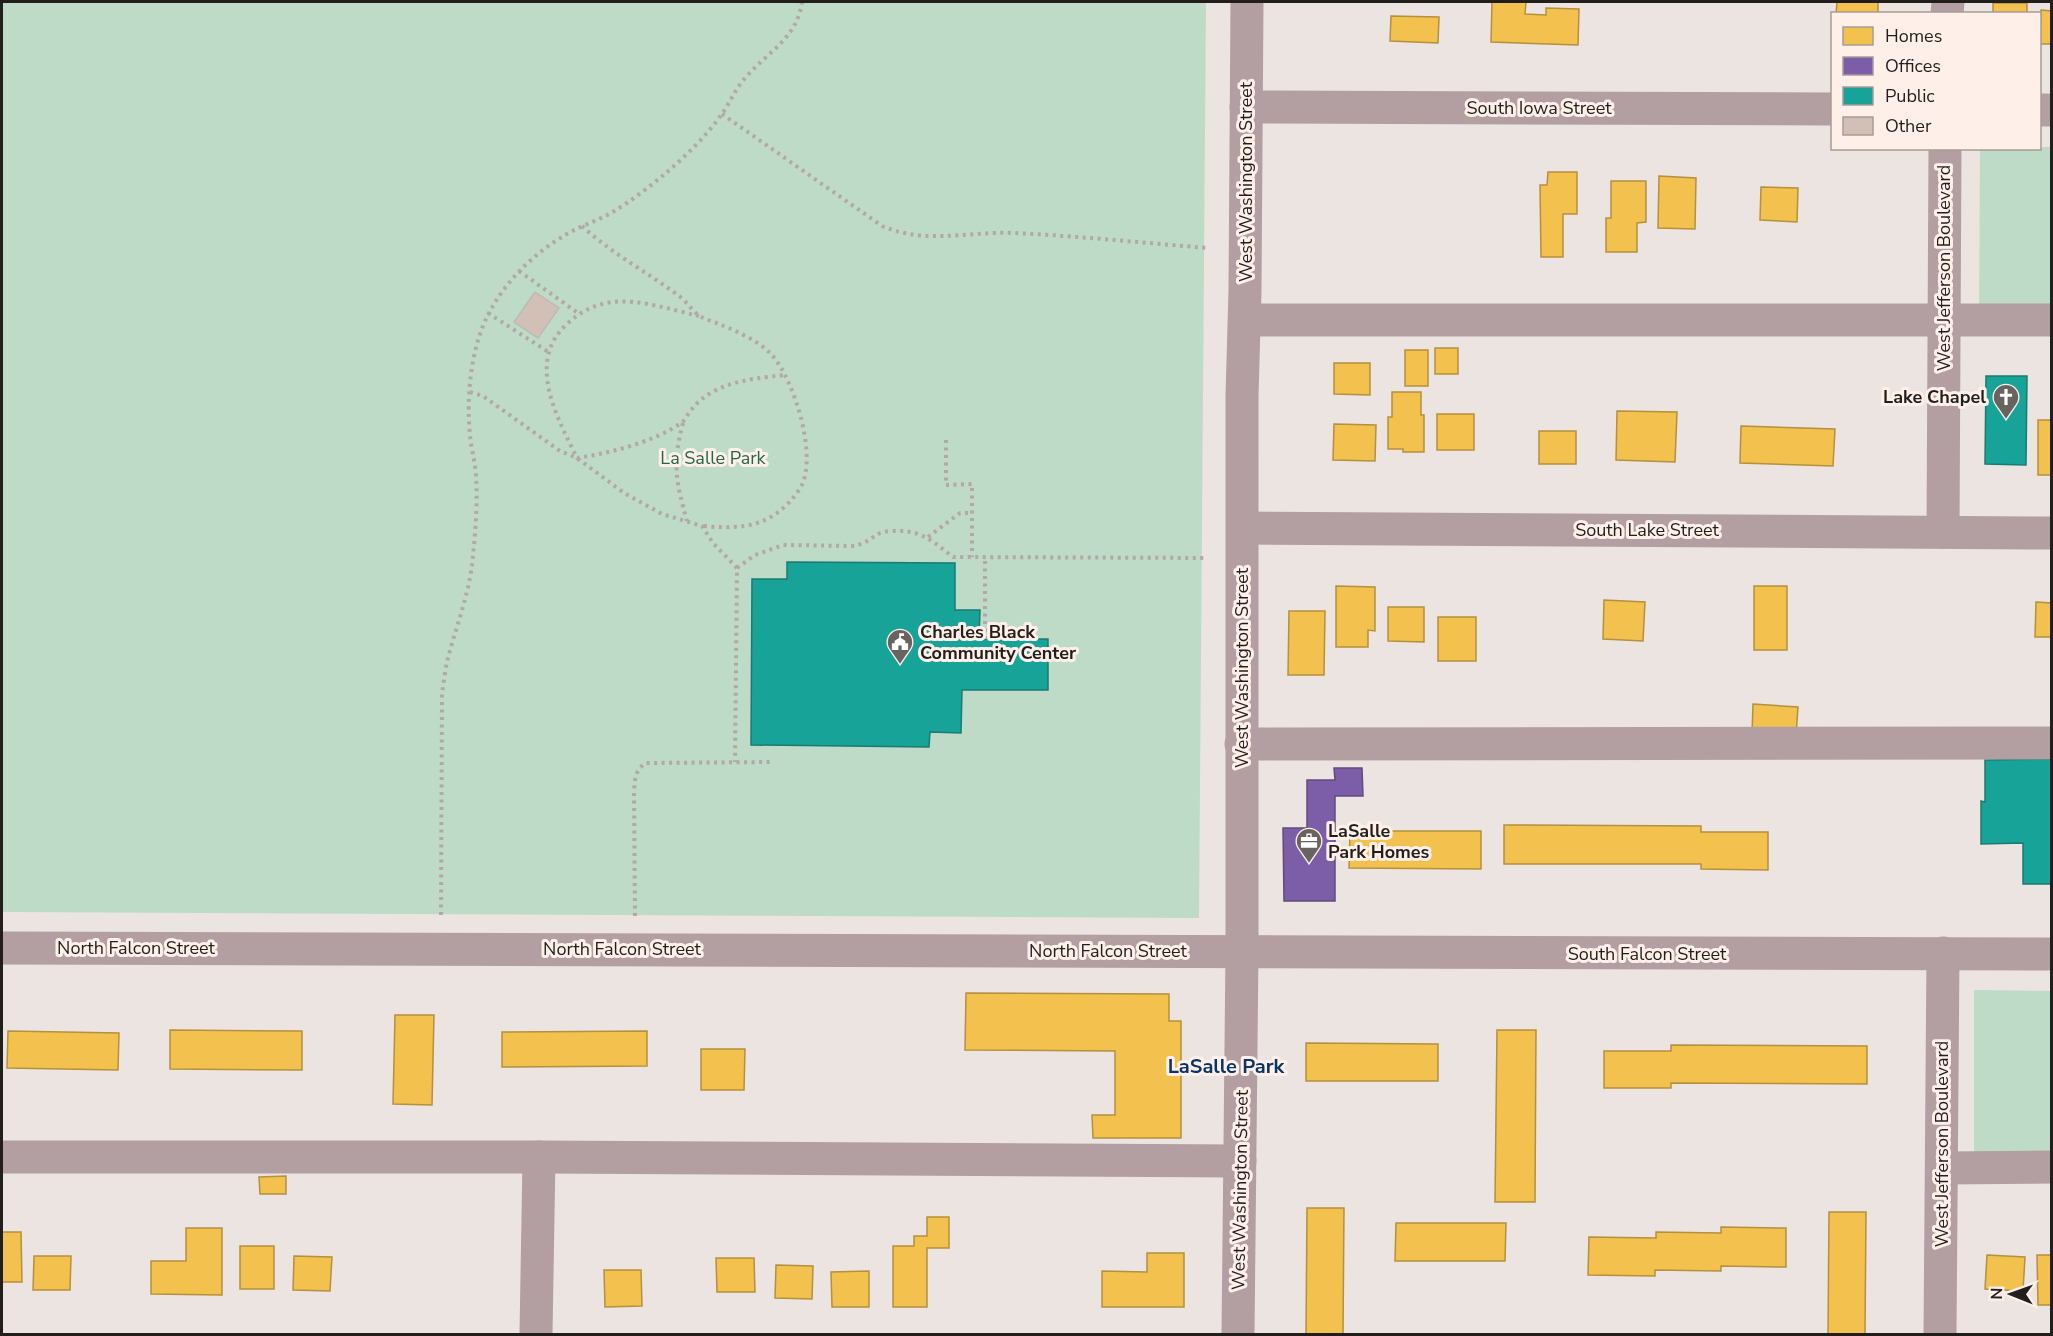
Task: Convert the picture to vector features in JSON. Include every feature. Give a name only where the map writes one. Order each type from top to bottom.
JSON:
[{"type":"street","name":"West Washington Street","points":[[1238,1335],[1242,951],[1242,396],[1245,320],[1247,2]]},
{"type":"street","name":"South Iowa Street","points":[[1246,107],[1831,109]]},
{"type":"street","name":"West Jefferson Boulevard","points":[[1943,532],[1945,150]]},
{"type":"street","points":[[1245,320],[2052,320]]},
{"type":"street","name":"South Lake Street","points":[[1243,528],[2052,533]]},
{"type":"street","points":[[1241,744],[2052,743]]},
{"type":"street","name":"North Falcon Street","points":[[2,948],[1242,951]]},
{"type":"street","name":"South Falcon Street","points":[[1242,951],[2052,954]]},
{"type":"street","name":"West Jefferson Boulevard","points":[[1940,1335],[1943,953]]},
{"type":"street","points":[[2,1157],[1240,1161]]},
{"type":"street","points":[[536,1335],[539,1157]]},
{"type":"street","points":[[1942,1168],[2052,1167]]},
{"type":"path","points":[[441,915],[442,693],[447,661],[464,603],[471,568],[476,514],[476,475],[470,433],[470,392],[472,364],[488,313],[519,271],[538,254],[562,237],[611,213],[668,172],[722,114],[739,84],[755,66],[778,48],[794,28],[802,2]]},
{"type":"path","points":[[722,114],[882,226],[900,233],[920,237],[1012,233],[1208,248]]},
{"type":"path","points":[[582,226],[681,297],[699,316]]},
{"type":"path","points":[[519,271],[578,314]]},
{"type":"path","points":[[470,392],[483,396],[560,450],[577,458],[624,493],[662,514],[687,522],[724,528],[770,519],[788,506],[802,487],[807,465],[798,405],[785,375],[771,354],[750,338],[699,316],[635,303],[613,302],[578,314],[559,331],[549,353],[546,369],[549,393],[557,417],[577,458]]},
{"type":"path","points":[[488,313],[549,353]]},
{"type":"path","points":[[687,522],[677,485],[675,464],[676,447],[683,423],[693,407],[706,396],[726,386],[751,379],[785,375]]},
{"type":"path","points":[[577,458],[628,447],[683,423]]},
{"type":"path","points":[[946,440],[946,485],[972,484],[972,557]]},
{"type":"path","points":[[928,537],[960,513],[972,513]]},
{"type":"path","points":[[702,525],[713,543],[737,568],[735,762]]},
{"type":"path","points":[[737,568],[755,555],[783,545],[864,545],[884,532],[916,532],[928,537],[953,557],[1206,558]]},
{"type":"path","points":[[985,557],[985,639]]},
{"type":"path","points":[[634,916],[634,791],[635,776],[639,767],[646,763],[774,762]]},
{"type":"green space","name":"La Salle Park","points":[[2,2],[1206,2],[1199,918],[2,912]]},
{"type":"green space","points":[[2041,147],[2051,147],[2051,312],[1979,312],[1980,150],[2041,150]]},
{"type":"green space","points":[[1974,990],[2051,991],[2051,1159],[1974,1159]]},
{"type":"building: Homes","points":[[1492,2],[1526,2],[1525,14],[1546,15],[1546,8],[1579,9],[1578,45],[1491,42]]},
{"type":"building: Homes","points":[[1837,2],[1878,2],[1878,12],[1836,12]]},
{"type":"building: Homes","points":[[1993,3],[2027,3],[2027,12],[1993,12]]},
{"type":"building: Homes","points":[[2041,10],[2052,11],[2052,44],[2041,44]]},
{"type":"building: Homes","points":[[1391,16],[1439,17],[1438,43],[1390,41]]},
{"type":"building: Homes","points":[[1548,172],[1577,172],[1577,214],[1563,214],[1563,257],[1541,257],[1540,185],[1547,185]]},
{"type":"building: Homes","points":[[1659,176],[1696,178],[1695,229],[1658,228]]},
{"type":"building: Homes","points":[[1611,181],[1646,181],[1646,222],[1637,223],[1637,252],[1606,252],[1606,218],[1611,218]]},
{"type":"building: Homes","points":[[1761,187],[1798,188],[1797,222],[1760,220]]},
{"type":"building: Homes","points":[[1435,348],[1458,348],[1458,374],[1435,374]]},
{"type":"building: Homes","points":[[1405,350],[1428,350],[1428,386],[1405,386]]},
{"type":"building: Homes","points":[[1334,363],[1370,363],[1370,395],[1334,394]]},
{"type":"building: Homes","points":[[1392,392],[1421,392],[1421,415],[1424,415],[1424,452],[1388,449],[1388,417],[1392,417]]},
{"type":"building: Homes","points":[[1617,411],[1677,412],[1675,462],[1616,460]]},
{"type":"building: Homes","points":[[1437,414],[1474,414],[1474,450],[1437,450]]},
{"type":"building: Homes","points":[[2038,420],[2052,420],[2052,475],[2038,475]]},
{"type":"building: Homes","points":[[1334,424],[1376,425],[1375,461],[1333,460]]},
{"type":"building: Homes","points":[[1741,426],[1835,429],[1833,466],[1740,463]]},
{"type":"building: Homes","points":[[1539,431],[1576,431],[1576,464],[1539,464]]},
{"type":"building: Homes","points":[[1336,586],[1375,587],[1375,631],[1368,630],[1368,647],[1336,647]]},
{"type":"building: Homes","points":[[1754,586],[1787,586],[1787,650],[1754,650]]},
{"type":"building: Homes","points":[[1604,600],[1645,602],[1643,641],[1603,639]]},
{"type":"building: Homes","points":[[2036,602],[2052,603],[2052,637],[2035,637]]},
{"type":"building: Homes","points":[[1388,607],[1424,607],[1424,642],[1388,641]]},
{"type":"building: Homes","points":[[1289,611],[1325,611],[1324,675],[1288,675]]},
{"type":"building: Homes","points":[[1438,617],[1476,617],[1476,661],[1438,661]]},
{"type":"building: Homes","points":[[1753,704],[1798,707],[1796,736],[1752,734]]},
{"type":"building: Homes","points":[[1504,825],[1701,826],[1701,832],[1768,832],[1768,870],[1701,869],[1701,864],[1504,864]]},
{"type":"building: Homes","points":[[1350,831],[1481,831],[1481,869],[1349,868]]},
{"type":"building: Homes","points":[[966,993],[1169,994],[1169,1021],[1181,1021],[1181,1138],[1093,1138],[1092,1115],[1115,1115],[1115,1051],[965,1050]]},
{"type":"building: Homes","points":[[395,1015],[434,1015],[432,1105],[393,1104]]},
{"type":"building: Homes","points":[[170,1030],[302,1031],[302,1070],[170,1069]]},
{"type":"building: Homes","points":[[1497,1030],[1536,1030],[1535,1202],[1495,1202]]},
{"type":"building: Homes","points":[[8,1031],[119,1033],[118,1070],[7,1068]]},
{"type":"building: Homes","points":[[647,1031],[647,1066],[502,1067],[502,1032]]},
{"type":"building: Homes","points":[[1306,1043],[1438,1044],[1438,1081],[1306,1081]]},
{"type":"building: Homes","points":[[1671,1045],[1867,1046],[1867,1084],[1671,1083],[1671,1088],[1604,1088],[1604,1051],[1671,1051]]},
{"type":"building: Homes","points":[[701,1049],[745,1049],[744,1090],[701,1090]]},
{"type":"building: Homes","points":[[286,1176],[286,1194],[260,1194],[259,1177]]},
{"type":"building: Homes","points":[[1307,1208],[1344,1208],[1343,1334],[1306,1334]]},
{"type":"building: Homes","points":[[1829,1212],[1866,1212],[1865,1334],[1828,1334]]},
{"type":"building: Homes","points":[[927,1217],[949,1217],[949,1248],[927,1248],[927,1307],[893,1307],[893,1246],[914,1246],[914,1236],[927,1236]]},
{"type":"building: Homes","points":[[1396,1223],[1506,1223],[1505,1261],[1395,1261]]},
{"type":"building: Homes","points":[[1721,1227],[1786,1228],[1786,1267],[1721,1266],[1721,1271],[1655,1270],[1655,1276],[1588,1275],[1589,1237],[1656,1238],[1656,1232],[1721,1233]]},
{"type":"building: Homes","points":[[186,1228],[222,1228],[222,1295],[151,1294],[151,1261],[186,1261]]},
{"type":"building: Homes","points":[[2,1232],[21,1232],[22,1282],[2,1282]]},
{"type":"building: Homes","points":[[240,1246],[274,1246],[274,1289],[240,1289]]},
{"type":"building: Homes","points":[[1147,1253],[1184,1253],[1184,1307],[1102,1307],[1102,1271],[1147,1272]]},
{"type":"building: Homes","points":[[1987,1255],[2025,1257],[2023,1291],[1985,1289]]},
{"type":"building: Homes","points":[[2037,1255],[2052,1255],[2052,1305],[2038,1305]]},
{"type":"building: Homes","points":[[34,1256],[71,1256],[70,1290],[33,1290]]},
{"type":"building: Homes","points":[[294,1256],[332,1257],[330,1291],[293,1290]]},
{"type":"building: Homes","points":[[716,1258],[754,1258],[755,1292],[717,1292]]},
{"type":"building: Homes","points":[[776,1265],[813,1266],[812,1299],[775,1298]]},
{"type":"building: Homes","points":[[604,1270],[641,1270],[642,1306],[605,1307]]},
{"type":"building: Homes","points":[[869,1271],[869,1307],[832,1307],[831,1272]]},
{"type":"building: Offices","name":"LaSalle Park Homes","points":[[1334,768],[1362,768],[1363,796],[1335,796],[1335,901],[1284,901],[1283,828],[1307,828],[1307,780],[1335,780]]},
{"type":"building: Public","name":"Lake Chapel","points":[[1986,376],[2027,376],[2026,465],[1985,464]]},
{"type":"building: Public","name":"Charles Black Community Center","points":[[787,562],[955,563],[955,610],[980,610],[979,639],[1048,639],[1048,690],[962,690],[961,733],[930,732],[929,747],[751,745],[752,579],[787,579]]},
{"type":"building: Public","points":[[2052,759],[2052,884],[2023,884],[2023,843],[1981,844],[1981,801],[1985,802],[1985,760]]},
{"type":"building: Other","points":[[535,292],[559,308],[538,338],[514,322]]},
{"type":"place","name":"Lake Chapel","points":[[2006,420]]},
{"type":"place","name":"Charles Black Community Center","points":[[900,665]]},
{"type":"place","name":"LaSalle Park Homes","points":[[1309,864]]},
{"type":"district","name":"LaSalle Park","points":[[1226,1066]]}]
